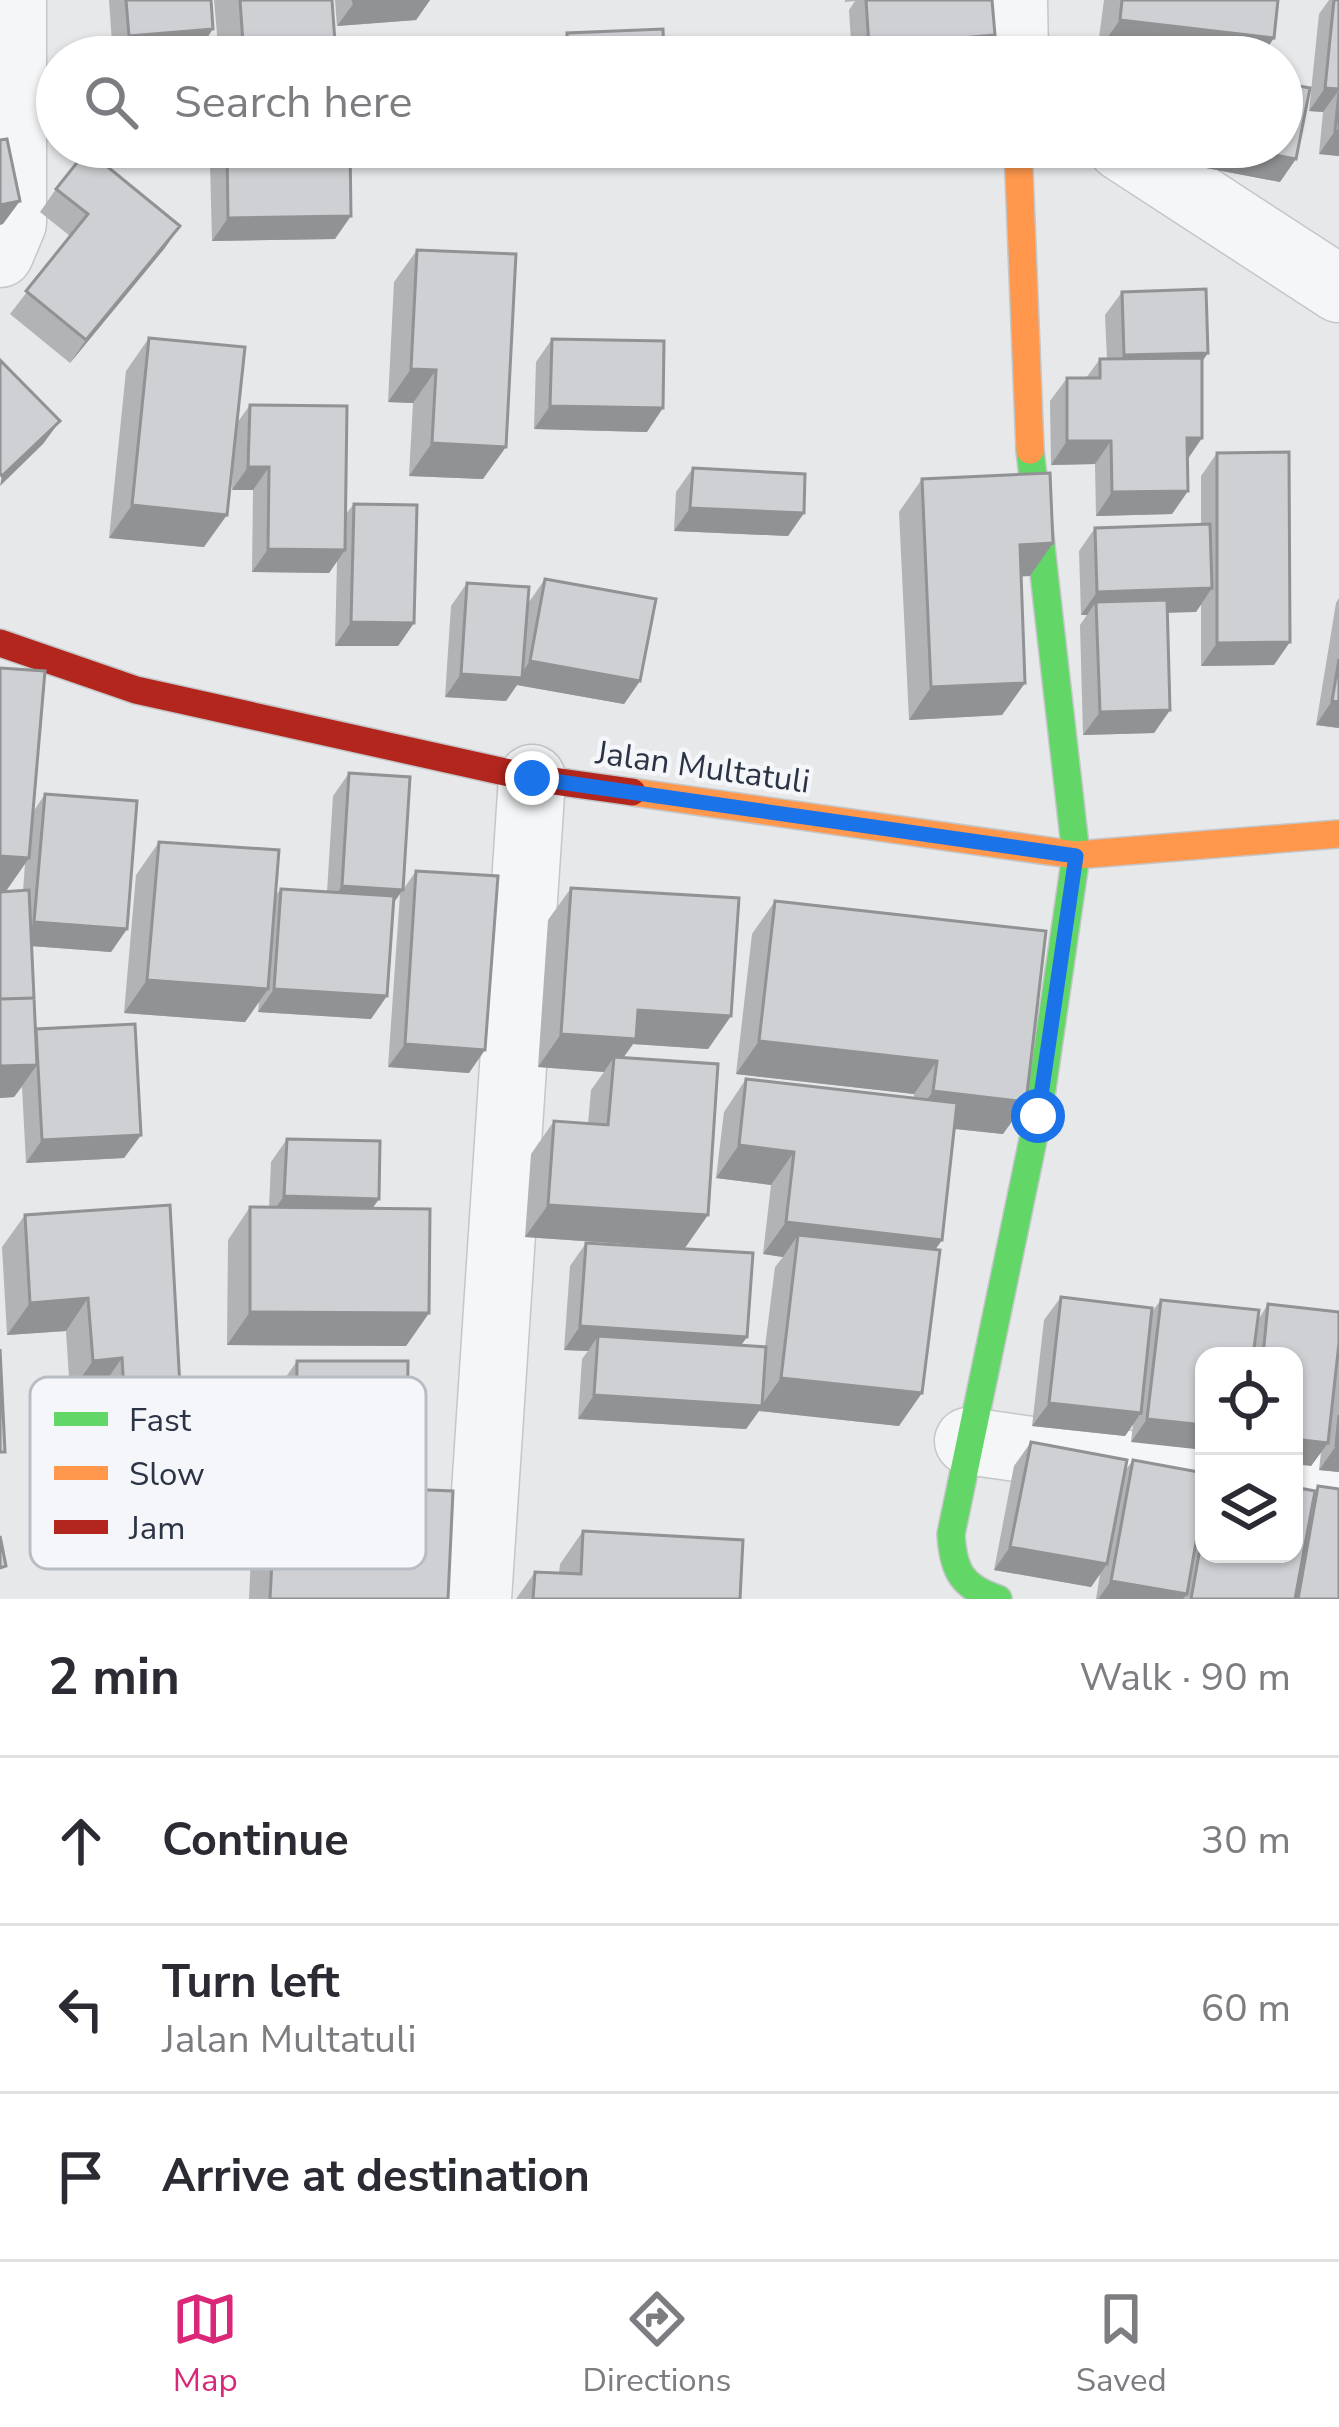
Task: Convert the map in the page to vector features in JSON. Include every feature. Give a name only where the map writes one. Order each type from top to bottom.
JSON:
[{"type":"street","points":[[0,254],[14,223],[14,0]]},
{"type":"street","points":[[1014,0],[1015,36]]},
{"type":"street","points":[[998,1599],[962,1583],[954,1569],[951,1534],[1038,1116],[1076,856],[1030,450],[1019,168]]},
{"type":"street","points":[[1153,168],[1339,289]]},
{"type":"street","name":"Jalan Multatuli","points":[[0,643],[136,690],[532,778],[1076,856],[1339,834]]},
{"type":"street","points":[[478,1599],[532,778]]},
{"type":"street","points":[[968,1441],[1195,1474]]},
{"type":"street","points":[[1303,1485],[1339,1488]]},
{"type":"building","points":[[126,0],[211,0],[213,29],[129,36]]},
{"type":"building","points":[[240,0],[332,0],[335,36],[243,36]]},
{"type":"building","points":[[866,0],[992,0],[995,35],[868,36]]},
{"type":"building","points":[[1122,0],[1278,0],[1274,36],[1120,20]]},
{"type":"building","points":[[1334,0],[1339,0],[1339,89],[1325,88]]},
{"type":"building","points":[[663,29],[663,36],[567,36]]},
{"type":"building","points":[[1303,87],[1310,88],[1303,124]]},
{"type":"building","points":[[7,139],[20,201],[0,205],[0,140]]},
{"type":"building","points":[[73,168],[109,168],[180,226],[86,340],[26,291],[88,214],[56,189]]},
{"type":"building","points":[[227,168],[350,168],[351,216],[228,218]]},
{"type":"building","points":[[417,250],[516,254],[506,447],[432,443],[436,370],[411,369]]},
{"type":"building","points":[[1206,289],[1208,353],[1124,355],[1122,292]]},
{"type":"building","points":[[149,338],[245,347],[227,515],[132,505]]},
{"type":"building","points":[[552,339],[664,341],[663,408],[550,406]]},
{"type":"building","points":[[1202,358],[1202,438],[1187,438],[1188,491],[1112,492],[1111,441],[1067,441],[1067,378],[1100,378],[1100,359]]},
{"type":"building","points":[[0,360],[60,421],[2,476],[0,473]]},
{"type":"building","points":[[250,405],[347,406],[345,550],[268,549],[269,467],[248,467]]},
{"type":"building","points":[[1289,452],[1290,642],[1217,643],[1217,453]]},
{"type":"building","points":[[693,468],[805,474],[804,513],[690,508]]},
{"type":"building","points":[[1050,473],[1053,543],[1020,545],[1025,683],[931,687],[922,479]]},
{"type":"building","points":[[354,504],[417,505],[414,623],[351,622]]},
{"type":"building","points":[[1210,524],[1212,588],[1097,592],[1095,528]]},
{"type":"building","points":[[545,579],[656,599],[640,681],[530,661]]},
{"type":"building","points":[[467,583],[529,587],[522,678],[461,674]]},
{"type":"building","points":[[1167,600],[1170,710],[1100,712],[1096,602]]},
{"type":"building","points":[[1339,659],[1339,702],[1332,701]]},
{"type":"building","points":[[0,668],[45,671],[29,858],[0,856]]},
{"type":"building","points":[[349,773],[410,777],[403,890],[342,886]]},
{"type":"building","points":[[45,794],[137,801],[127,929],[34,922]]},
{"type":"building","points":[[159,842],[279,850],[268,989],[147,980]]},
{"type":"building","points":[[416,871],[498,876],[485,1050],[405,1044]]},
{"type":"building","points":[[571,888],[739,898],[731,1016],[638,1010],[636,1039],[561,1034]]},
{"type":"building","points":[[281,889],[394,896],[387,996],[274,989]]},
{"type":"building","points":[[29,890],[34,998],[0,999],[0,892]]},
{"type":"building","points":[[775,901],[1046,931],[1026,1102],[933,1091],[937,1061],[759,1041]]},
{"type":"building","points":[[34,998],[37,1065],[0,1066],[0,999]]},
{"type":"building","points":[[135,1024],[141,1135],[42,1140],[36,1029]]},
{"type":"building","points":[[614,1057],[718,1064],[708,1215],[548,1205],[554,1121],[608,1125]]},
{"type":"building","points":[[746,1079],[957,1103],[942,1240],[786,1222],[794,1152],[739,1145]]},
{"type":"building","points":[[287,1139],[380,1141],[379,1199],[284,1196]]},
{"type":"building","points":[[170,1205],[179,1377],[123,1377],[122,1358],[93,1361],[88,1298],[30,1303],[25,1215]]},
{"type":"building","points":[[250,1207],[430,1209],[429,1313],[250,1312]]},
{"type":"building","points":[[798,1235],[940,1250],[922,1393],[781,1378]]},
{"type":"building","points":[[586,1243],[753,1253],[747,1337],[580,1326]]},
{"type":"building","points":[[1061,1297],[1152,1308],[1141,1413],[1049,1403]]},
{"type":"building","points":[[1161,1300],[1259,1310],[1254,1347],[1195,1347],[1195,1424],[1147,1419]]},
{"type":"building","points":[[1268,1304],[1339,1312],[1328,1443],[1303,1440],[1303,1347],[1264,1347]]},
{"type":"building","points":[[598,1336],[766,1347],[762,1406],[594,1395]]},
{"type":"building","points":[[0,1349],[5,1452],[0,1452]]},
{"type":"building","points":[[297,1361],[408,1361],[408,1377],[297,1377]]},
{"type":"building","points":[[1031,1442],[1127,1460],[1107,1564],[1010,1547]]},
{"type":"building","points":[[1133,1460],[1195,1471],[1195,1548],[1187,1594],[1111,1581]]},
{"type":"building","points":[[1318,1486],[1339,1489],[1339,1599],[1298,1599]]},
{"type":"building","points":[[1303,1489],[1315,1491],[1303,1556]]},
{"type":"building","points":[[426,1490],[453,1491],[448,1599],[270,1599],[272,1569],[426,1569]]},
{"type":"building","points":[[583,1531],[743,1540],[740,1599],[533,1599],[535,1572],[581,1574]]},
{"type":"building","points":[[0,1536],[6,1566],[0,1568]]},
{"type":"building","points":[[1197,1563],[1302,1563],[1295,1599],[1191,1599]]},
{"type":"traffic: fast","points":[[998,1599],[962,1576],[951,1534],[1038,1116],[1076,855],[1030,450]]},
{"type":"traffic: slow","points":[[1019,168],[1030,450]]},
{"type":"traffic: slow","points":[[632,792],[1076,855],[1339,834]]},
{"type":"traffic: jam","points":[[0,643],[136,690],[532,778],[632,792]]},
{"type":"route","points":[[532,778],[1076,856],[1038,1116]]}]
